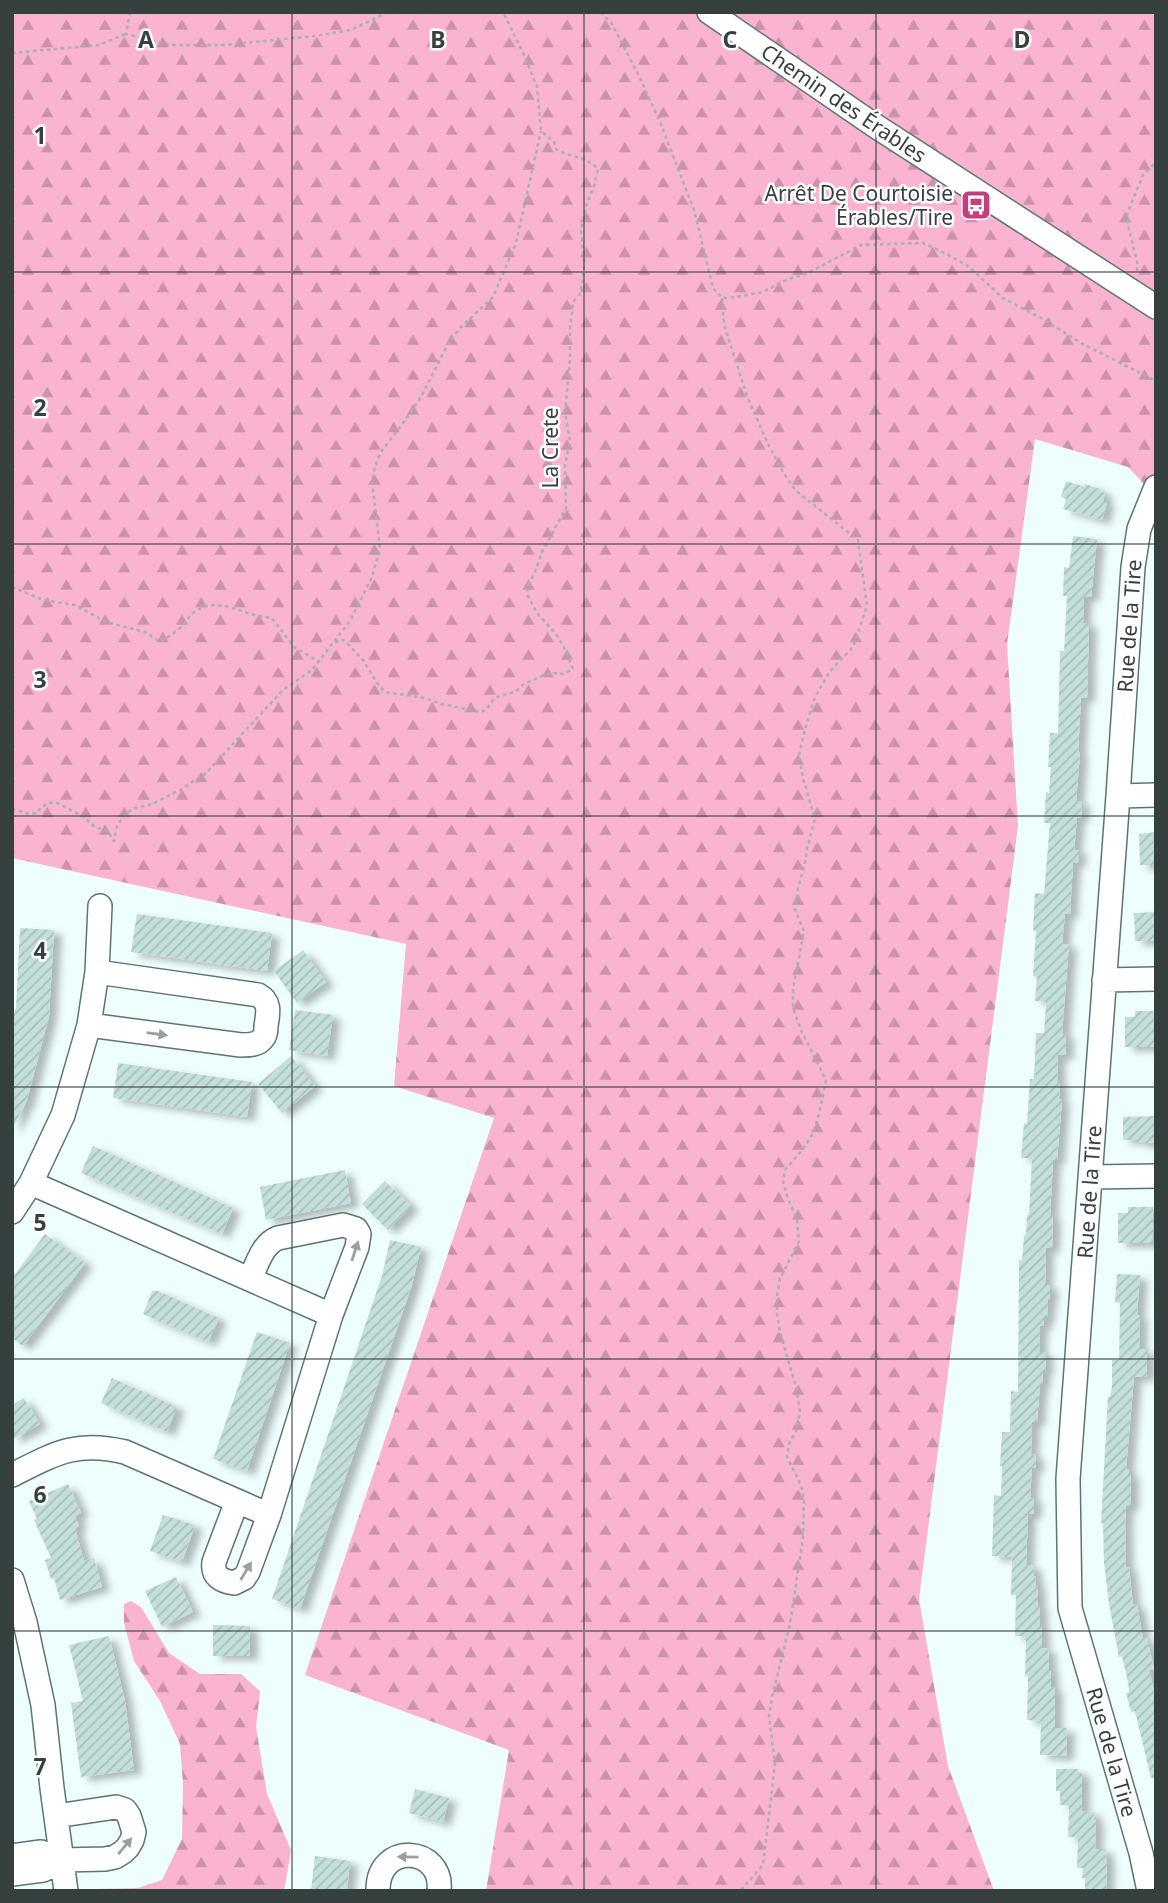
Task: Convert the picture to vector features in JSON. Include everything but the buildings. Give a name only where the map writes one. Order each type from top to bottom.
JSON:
[{"type":"street","name":"Chemin des Érables","points":[[709,12],[874,125],[1147,301]]},
{"type":"street","name":"Rue de la Tire","points":[[1149,1891],[1142,1853],[1070,1608],[1068,1479],[1135,548],[1146,508],[1156,487]]},
{"type":"street","points":[[1118,796],[1156,795]]},
{"type":"street","points":[[12,1212],[32,1183],[63,1115],[89,1025],[97,972],[100,906]]},
{"type":"street","points":[[89,1025],[241,1045],[257,1043],[263,1038],[269,1011],[264,998],[258,995],[97,972]]},
{"type":"street","points":[[1104,980],[1156,979]]},
{"type":"street","points":[[1091,1177],[1156,1176]]},
{"type":"street","points":[[32,1183],[331,1315]]},
{"type":"street","points":[[237,1502],[213,1569],[216,1576],[222,1580],[234,1583],[244,1578],[269,1515],[331,1315],[359,1240],[356,1229],[343,1225],[270,1241],[250,1279]]},
{"type":"street","points":[[12,1475],[57,1452],[107,1447],[125,1452],[269,1515]]},
{"type":"street","points":[[12,1580],[40,1684],[66,1891]]},
{"type":"street","points":[[12,1856],[41,1852],[62,1860],[105,1859],[123,1852],[134,1832],[125,1810],[116,1807],[56,1816]]},
{"type":"street","points":[[377,1891],[377,1881],[387,1863],[406,1855],[426,1860],[433,1867],[438,1876],[439,1891]]},
{"type":"street","points":[[12,1874],[43,1870],[62,1860]]},
{"type":"path","points":[[127,34],[130,12]]},
{"type":"path","points":[[12,53],[99,45],[127,34],[171,45],[223,45],[315,36],[351,30],[388,12]]},
{"type":"path","points":[[12,809],[30,814],[37,813],[41,807],[50,803],[57,803],[86,818],[97,828],[107,830],[114,841],[117,826],[125,814],[180,790],[206,773],[283,690],[312,670],[350,621],[372,577],[380,549],[372,482],[381,452],[404,424],[421,397],[449,342],[493,297],[516,243],[541,131],[537,88],[503,12]]},
{"type":"path","points":[[601,12],[612,24],[638,74],[694,210],[713,288],[722,298],[724,325],[747,396],[767,442],[794,490],[858,540],[867,606],[853,647],[830,671],[815,696],[799,755],[815,819],[794,910],[804,931],[793,989],[793,1009],[826,1080],[814,1132],[785,1170],[783,1181],[797,1220],[799,1241],[779,1279],[777,1296],[779,1324],[800,1412],[787,1457],[801,1485],[804,1499],[803,1538],[790,1624],[769,1716],[775,1764],[763,1865],[740,1891]]},
{"type":"path","name":"La Crete","points":[[335,642],[344,640],[350,646],[385,692],[425,698],[481,712],[499,696],[515,692],[524,684],[544,675],[563,674],[573,669],[556,634],[537,613],[527,594],[542,552],[566,508],[565,465],[570,441],[565,412],[573,302],[579,295],[583,281],[581,230],[598,169],[576,155],[566,155],[556,149],[554,142],[541,131]]},
{"type":"path","points":[[1147,301],[1128,225],[1128,214],[1143,175],[1156,162]]},
{"type":"path","points":[[722,298],[763,292],[786,280],[808,273],[861,244],[923,243],[968,266],[1003,298],[1156,381]]},
{"type":"path","points":[[12,587],[43,600],[75,605],[106,622],[145,632],[160,642],[184,624],[193,613],[206,606],[224,605],[237,608],[272,618],[294,647],[318,661]]},
{"type":"green space","points":[[12,12],[1156,12],[1156,497],[1128,467],[1035,439],[1007,644],[1018,826],[919,1599],[948,1766],[994,1891],[486,1891],[509,1750],[305,1675],[494,1118],[394,1086],[406,944],[12,858]]},
{"type":"green space","points":[[131,1601],[141,1607],[169,1653],[200,1674],[241,1674],[260,1691],[256,1727],[267,1794],[291,1850],[284,1891],[93,1891],[138,1888],[162,1880],[182,1839],[183,1784],[180,1744],[160,1701],[134,1661],[124,1623],[124,1604]]},
{"type":"place","name":"Arrêt De Courtoisie Érables/Tire","points":[[976,205]]}]
